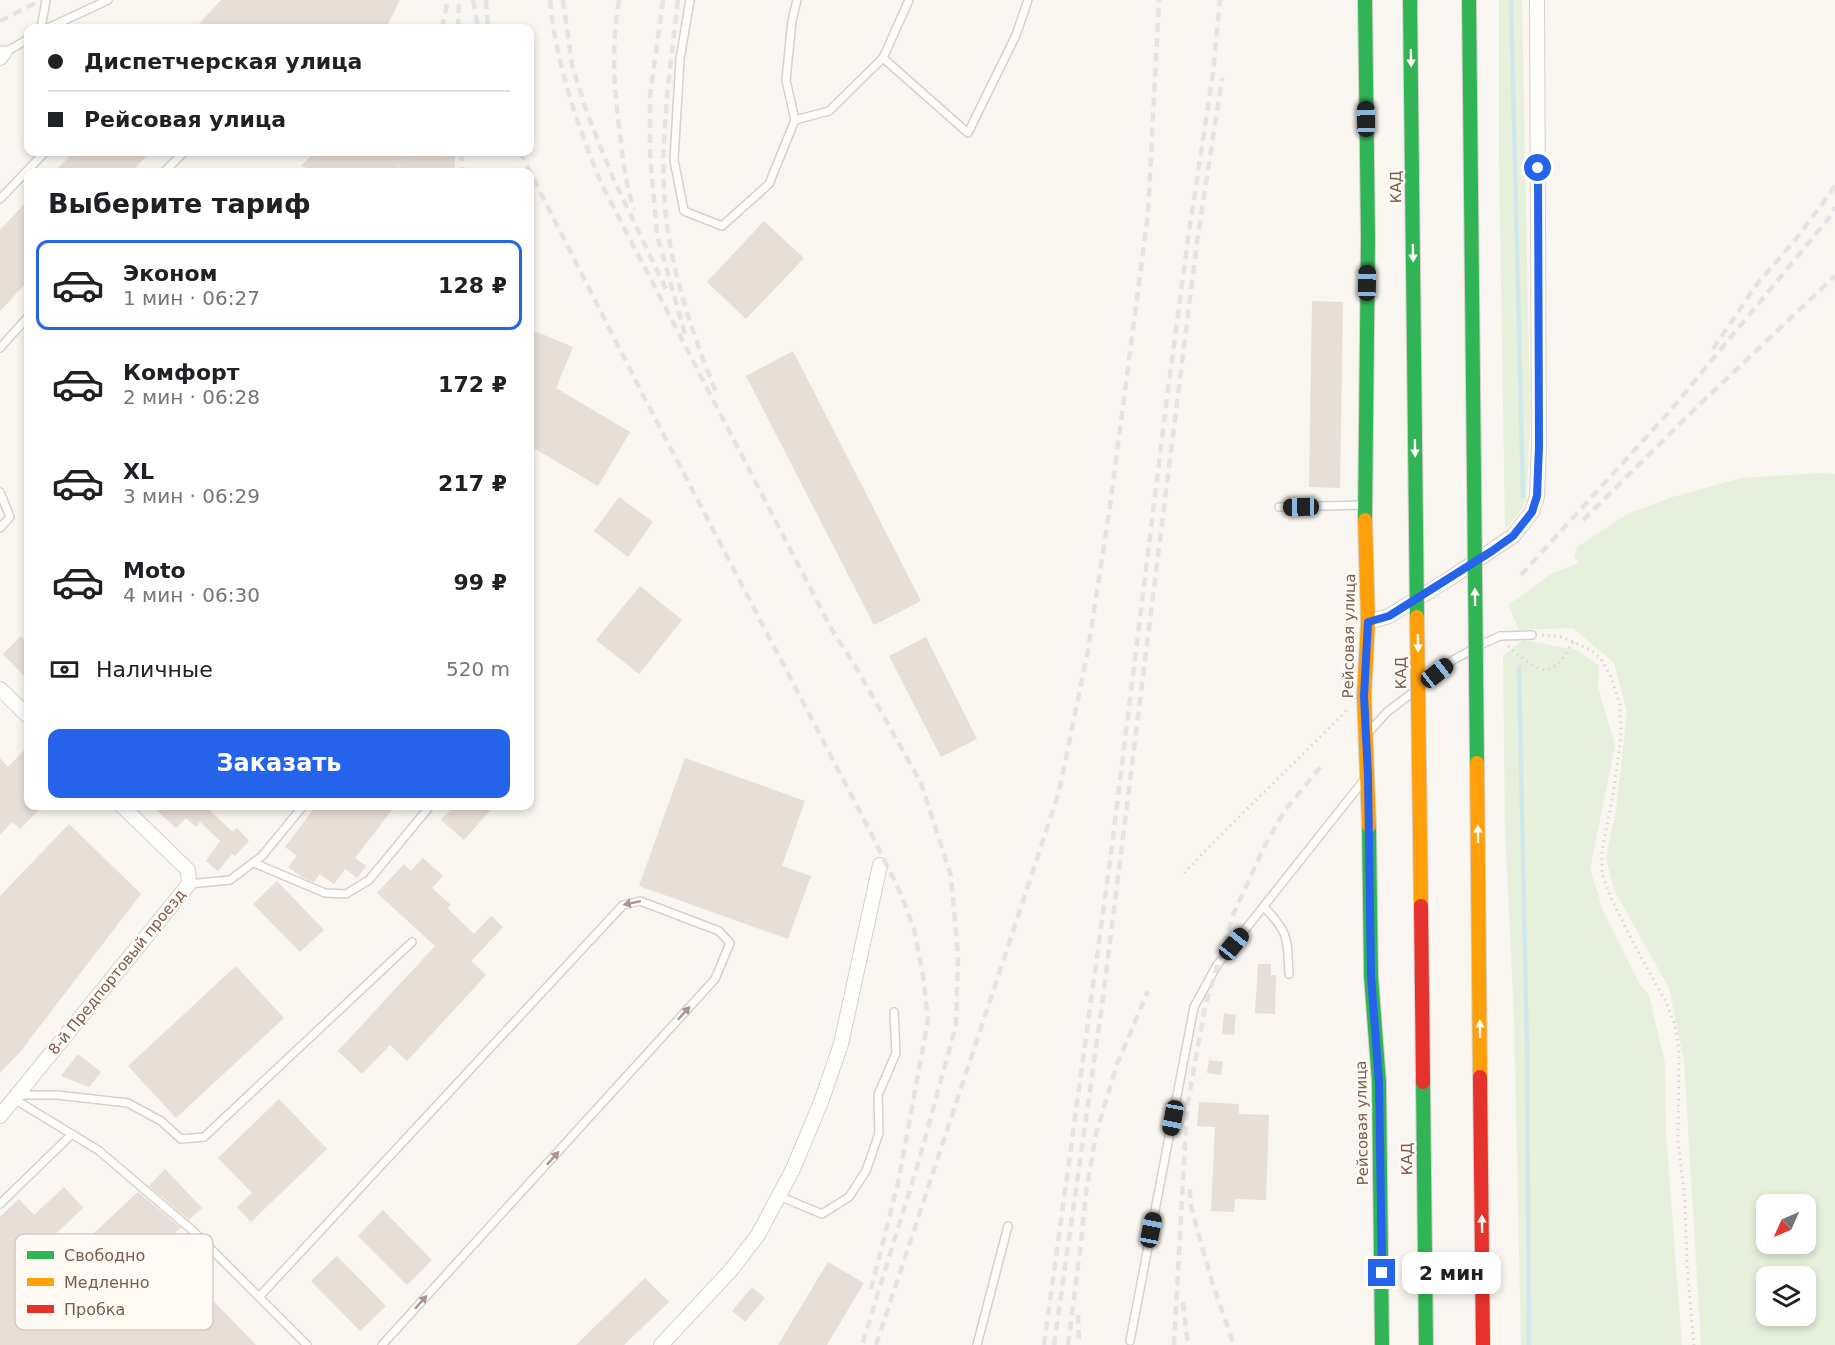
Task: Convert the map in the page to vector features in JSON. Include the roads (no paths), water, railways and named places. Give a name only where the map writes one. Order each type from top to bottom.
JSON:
[{"type":"main road","name":"Рейсовая улица","points":[[1365,0],[1368,238],[1365,505],[1368,622],[1364,696],[1368,776],[1371,976],[1379,1082],[1382,1345]]},
{"type":"main road","name":"КАД","points":[[1410,0],[1426,1345]]},
{"type":"main road","points":[[1469,0],[1483,1345]]},
{"type":"street","points":[[1368,622],[1389,616],[1513,536],[1532,512],[1537,496],[1539,446],[1537,0]]},
{"type":"street","points":[[0,689],[24,712]]},
{"type":"street","name":"8-й Предпортовый проезд","points":[[0,1116],[189,884],[188,870],[126,810]]},
{"type":"street","points":[[661,1345],[731,1270],[758,1235],[793,1168],[822,1102],[841,1044],[880,866]]},
{"type":"lane","points":[[42,24],[46,0]]},
{"type":"lane","points":[[57,24],[108,0]]},
{"type":"lane","points":[[690,0],[680,59],[674,160],[684,211],[722,226],[769,184],[795,120],[786,80],[792,21],[797,0]]},
{"type":"lane","points":[[795,120],[829,111],[883,58],[909,0]]},
{"type":"lane","points":[[883,58],[968,133],[1016,35],[1028,0]]},
{"type":"lane","points":[[2,55],[24,41]]},
{"type":"lane","points":[[30,168],[41,156]]},
{"type":"lane","points":[[168,168],[180,156]]},
{"type":"lane","points":[[0,199],[24,174]]},
{"type":"lane","points":[[0,348],[24,321]]},
{"type":"lane","points":[[0,492],[10,517],[0,528]]},
{"type":"lane","points":[[1279,507],[1365,505]]},
{"type":"lane","points":[[1365,735],[1387,712],[1454,660],[1486,641],[1500,636],[1532,635]]},
{"type":"lane","points":[[1130,1341],[1194,1007],[1217,965],[1368,776]]},
{"type":"lane","points":[[189,884],[230,880],[262,856],[300,810]]},
{"type":"lane","points":[[254,863],[325,893],[346,894],[369,880],[427,810]]},
{"type":"lane","points":[[259,1297],[623,905],[640,901],[719,931],[730,944],[715,979],[382,1345]]},
{"type":"lane","points":[[1264,907],[1280,924],[1287,939],[1289,974]]},
{"type":"lane","points":[[15,1097],[57,1095],[128,1103],[161,1121],[181,1139],[204,1137],[412,942]]},
{"type":"lane","points":[[779,1196],[822,1214],[849,1197],[866,1171],[879,1133],[878,1095],[896,1053],[894,1012]]},
{"type":"lane","points":[[15,1097],[98,1150],[196,1234]]},
{"type":"lane","points":[[0,1204],[72,1134]]},
{"type":"lane","points":[[976,1345],[1008,1226]]},
{"type":"lane","points":[[213,1251],[307,1345]]},
{"type":"waterway","points":[[1511,0],[1523,496]]},
{"type":"waterway","points":[[1519,667],[1527,1051],[1529,1345]]},
{"type":"railway","points":[[0,21],[41,0]]},
{"type":"railway","points":[[443,24],[448,0]]},
{"type":"railway","points":[[458,24],[459,0]]},
{"type":"railway","points":[[473,0],[477,24]]},
{"type":"railway","points":[[486,0],[488,24]]},
{"type":"railway","points":[[550,0],[562,70],[601,183],[832,630],[856,667],[921,783],[951,876],[958,956],[956,1025],[920,1157],[862,1345]]},
{"type":"railway","points":[[563,0],[572,65],[587,113],[613,178],[666,289]]},
{"type":"railway","points":[[619,0],[614,52],[615,84],[624,163],[634,209]]},
{"type":"railway","points":[[663,0],[650,96],[650,154],[657,235],[685,334]]},
{"type":"railway","points":[[678,0],[664,143],[666,217],[681,293],[716,392]]},
{"type":"railway","points":[[876,1345],[1059,792],[1088,650],[1110,506],[1148,214],[1159,0]]},
{"type":"railway","points":[[1044,1345],[1111,854],[1168,390],[1213,73],[1220,0]]},
{"type":"railway","points":[[1054,1345],[1103,998],[1197,242],[1222,78]]},
{"type":"railway","points":[[397,168],[402,156]]},
{"type":"railway","points":[[461,156],[462,168]]},
{"type":"railway","points":[[522,156],[528,168]]},
{"type":"railway","points":[[534,180],[645,399],[869,829],[901,894],[914,929],[923,975],[928,1020],[898,1183],[870,1293]]},
{"type":"railway","points":[[1713,349],[1757,284],[1796,239],[1835,184]]},
{"type":"railway","points":[[1521,575],[1670,411],[1829,218],[1835,207]]},
{"type":"railway","points":[[1583,520],[1700,404],[1835,276]]},
{"type":"railway","points":[[1174,1345],[1187,1108],[1205,1006],[1233,915],[1265,845],[1285,810],[1322,765]]},
{"type":"railway","points":[[1068,1345],[1086,1193],[1096,1134],[1117,1064],[1148,991]]},
{"type":"railway","points":[[1190,1189],[1190,1203],[1212,1282],[1234,1345]]},
{"type":"railway","points":[[1183,1302],[1188,1345]]},
{"type":"railway","points":[[1078,1315],[1079,1345]]}]
